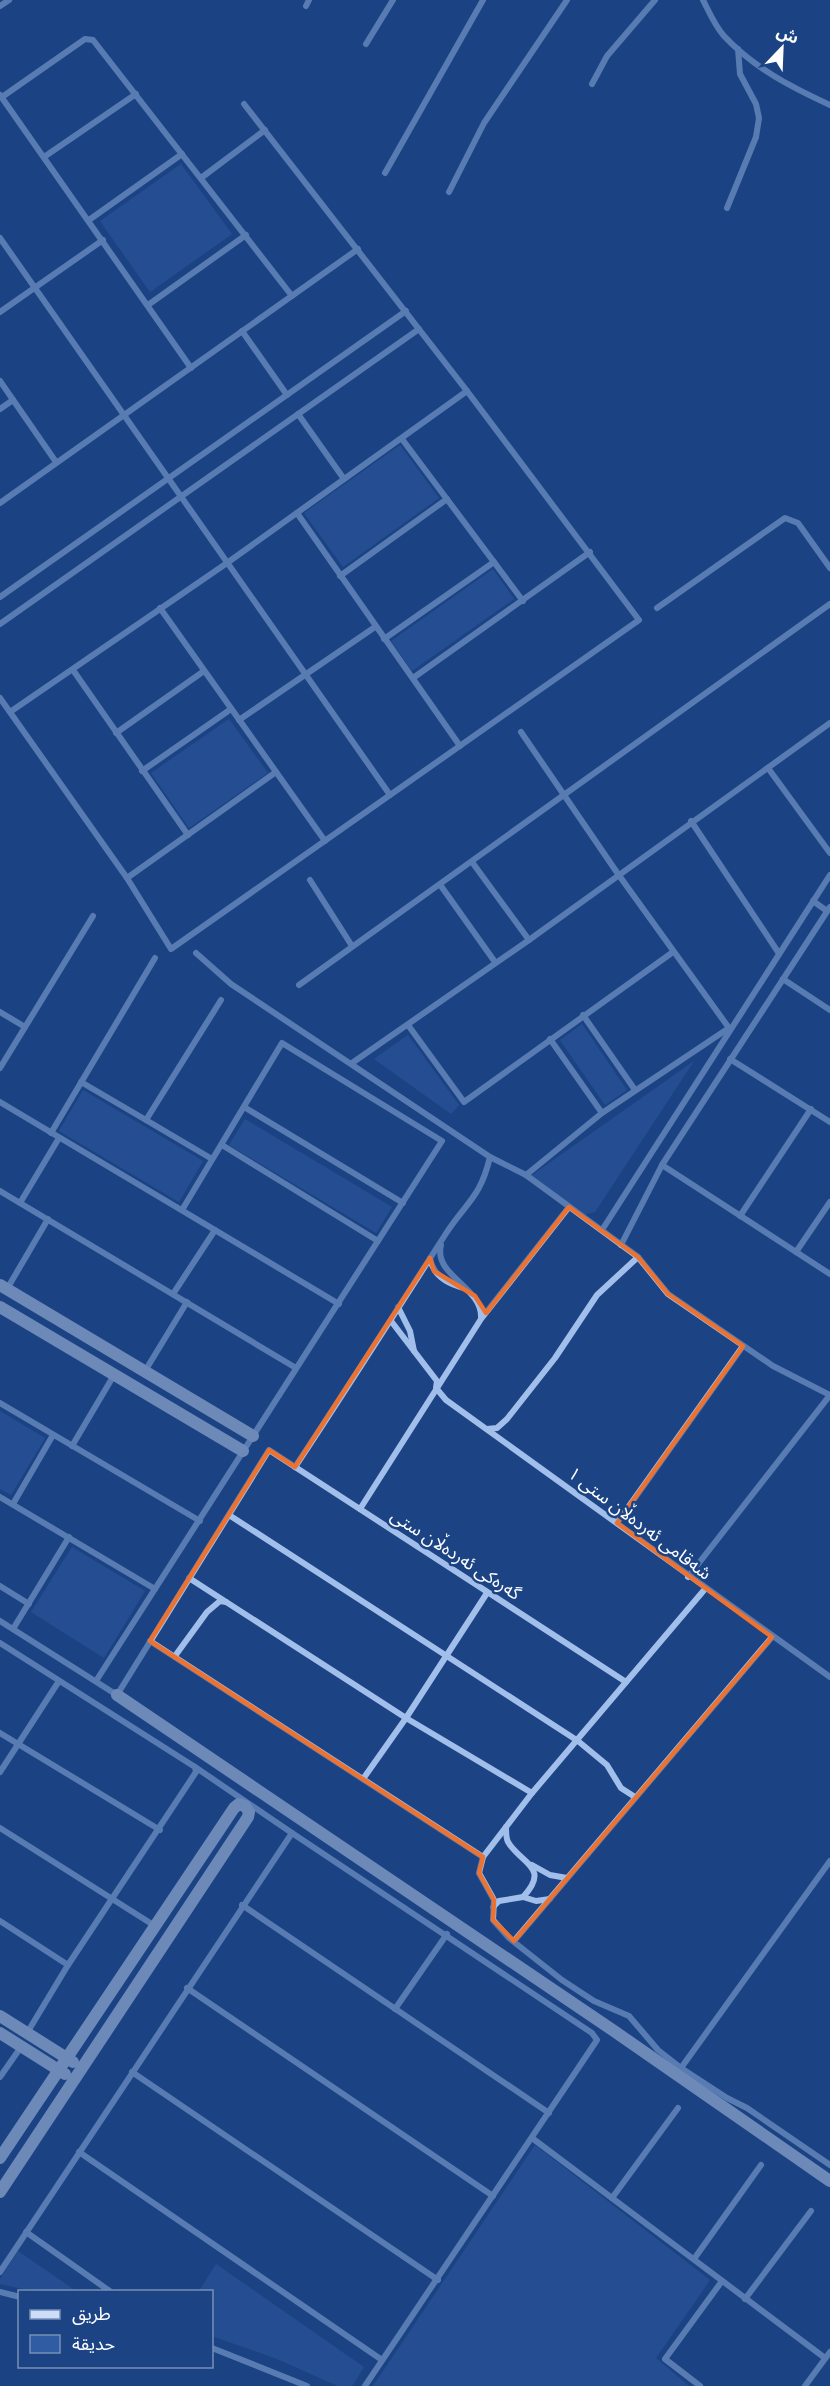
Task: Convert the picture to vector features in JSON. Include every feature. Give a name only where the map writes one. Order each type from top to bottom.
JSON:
[{"type":"street","points":[[0,6],[9,0]]},
{"type":"street","points":[[366,44],[393,0]]},
{"type":"street","points":[[386,173],[483,0]]},
{"type":"street","points":[[449,192],[484,123],[567,0]]},
{"type":"street","points":[[592,84],[608,56],[655,0]]},
{"type":"street","points":[[702,0],[723,35],[757,66],[795,89],[830,105]]},
{"type":"street","points":[[190,368],[89,220],[1,98],[88,38],[95,42],[292,296]]},
{"type":"street","points":[[728,208],[756,137],[759,118],[756,104],[740,75],[738,49]]},
{"type":"street","points":[[44,157],[136,94]]},
{"type":"street","points":[[0,698],[128,878],[171,949],[639,620],[590,552],[406,311],[244,104]]},
{"type":"street","points":[[201,178],[265,130]]},
{"type":"street","points":[[89,220],[182,154]]},
{"type":"street","points":[[148,305],[246,235]]},
{"type":"street","points":[[0,238],[390,795]]},
{"type":"street","points":[[0,312],[103,240]]},
{"type":"street","points":[[0,502],[358,249]]},
{"type":"street","points":[[0,597],[406,311]]},
{"type":"street","points":[[0,624],[419,329]]},
{"type":"street","points":[[242,331],[287,395]]},
{"type":"street","points":[[0,381],[56,462]]},
{"type":"street","points":[[10,712],[227,563],[467,391]]},
{"type":"street","points":[[0,409],[13,400]]},
{"type":"street","points":[[298,414],[344,479]]},
{"type":"street","points":[[402,439],[523,601]]},
{"type":"street","points":[[340,576],[447,499]]},
{"type":"street","points":[[297,513],[460,746]]},
{"type":"street","points":[[657,608],[785,518],[798,523],[830,568]]},
{"type":"street","points":[[412,678],[590,552]]},
{"type":"street","points":[[384,639],[494,562]]},
{"type":"street","points":[[300,985],[352,946],[441,886],[830,604]]},
{"type":"street","points":[[160,608],[325,841]]},
{"type":"street","points":[[239,720],[375,627]]},
{"type":"street","points":[[73,670],[188,835]]},
{"type":"street","points":[[116,733],[204,670]]},
{"type":"street","points":[[142,771],[231,709]]},
{"type":"street","points":[[352,1064],[529,940],[830,723]]},
{"type":"street","points":[[521,732],[618,874],[729,1028]]},
{"type":"street","points":[[768,768],[830,854]]},
{"type":"street","points":[[128,878],[276,772]]},
{"type":"street","points":[[691,821],[778,952]]},
{"type":"street","points":[[472,862],[529,940]]},
{"type":"street","points":[[602,1230],[729,1028],[830,875]]},
{"type":"street","points":[[310,880],[352,946]]},
{"type":"street","points":[[441,886],[495,963]]},
{"type":"street","points":[[621,1245],[662,1165],[829,909],[813,901]]},
{"type":"street","points":[[0,1068],[93,916]]},
{"type":"street","points":[[408,1025],[464,1102],[673,952]]},
{"type":"street","points":[[196,953],[231,984],[490,1157],[526,1175],[638,1257],[668,1294],[773,1366],[830,1395],[688,1577]]},
{"type":"street","points":[[51,1133],[155,958]]},
{"type":"street","points":[[783,979],[830,1010]]},
{"type":"street","points":[[146,1120],[221,1000]]},
{"type":"street","points":[[0,1012],[25,1027]]},
{"type":"street","points":[[583,1015],[635,1089]]},
{"type":"street","points":[[526,1175],[635,1089],[729,1028]]},
{"type":"street","points":[[550,1039],[602,1113]]},
{"type":"street","points":[[96,1681],[442,1141],[282,1043],[182,1210]]},
{"type":"street","points":[[730,1059],[830,1122]]},
{"type":"street","points":[[81,1082],[212,1160]]},
{"type":"street","points":[[0,1102],[339,1304]]},
{"type":"street","points":[[244,1107],[403,1203]]},
{"type":"street","points":[[740,1216],[811,1109]]},
{"type":"street","points":[[20,1203],[59,1138]]},
{"type":"street","points":[[222,1145],[378,1240]]},
{"type":"street","points":[[295,1467],[391,1322],[442,1239],[484,1182],[490,1157]]},
{"type":"street","points":[[662,1165],[830,1274]]},
{"type":"street","points":[[0,1191],[296,1368]]},
{"type":"street","points":[[796,1252],[830,1203]]},
{"type":"street","points":[[360,1509],[481,1319],[569,1207]]},
{"type":"street","points":[[48,1220],[3,1287],[253,1436]]},
{"type":"street","points":[[173,1294],[214,1230]]},
{"type":"street","points":[[442,1239],[439,1252],[441,1260],[478,1301],[482,1308],[481,1319]]},
{"type":"street","points":[[486,1429],[501,1426],[555,1358],[597,1295],[638,1257]]},
{"type":"street","points":[[430,1258],[431,1267],[442,1279],[464,1288]]},
{"type":"street","points":[[145,1371],[187,1302]]},
{"type":"street","points":[[0,1307],[243,1451]]},
{"type":"street","points":[[399,1307],[410,1331],[415,1354]]},
{"type":"street","name":"شەقامی ئەردەڵان ستی ١","points":[[391,1322],[437,1382],[436,1388],[446,1400],[688,1577],[830,1677]]},
{"type":"street","points":[[617,1523],[744,1346]]},
{"type":"street","points":[[72,1446],[114,1375]]},
{"type":"street","points":[[0,1403],[200,1521]]},
{"type":"street","points":[[13,1504],[53,1435]]},
{"type":"street","name":"گەرەکی ئەردەڵان ستی","points":[[229,1515],[269,1450],[626,1682]]},
{"type":"street","points":[[0,1497],[155,1589]]},
{"type":"street","points":[[117,1695],[229,1515],[579,1741],[607,1765],[621,1788],[635,1797]]},
{"type":"street","points":[[13,1629],[69,1537]]},
{"type":"street","points":[[189,1578],[406,1718],[532,1793]]},
{"type":"street","points":[[0,1586],[29,1604]]},
{"type":"street","points":[[705,1589],[579,1741],[532,1793],[483,1857],[479,1873],[494,1900],[491,1908],[493,1920],[514,1941],[562,1980],[594,2001],[630,2016],[658,2050],[681,2068],[727,2098],[747,2108],[830,2165]]},
{"type":"street","points":[[363,1779],[406,1718],[487,1593]]},
{"type":"street","points":[[175,1656],[207,1612],[220,1601],[226,1602]]},
{"type":"street","points":[[0,1621],[117,1695],[594,2017],[830,2181]]},
{"type":"street","points":[[514,1941],[772,1637]]},
{"type":"street","points":[[150,1641],[483,1857]]},
{"type":"street","points":[[0,1643],[195,1767],[447,1934],[596,2037],[596,2043],[365,2386]]},
{"type":"street","points":[[0,1772],[59,1681]]},
{"type":"street","points":[[0,1732],[160,1830]]},
{"type":"street","points":[[26,2033],[68,1965],[160,1830],[196,1772],[195,1767]]},
{"type":"street","points":[[0,2158],[234,1808],[239,1804],[245,1806],[249,1812],[248,1817],[72,2079],[0,2192]]},
{"type":"street","points":[[506,1827],[508,1842],[532,1865],[550,1875],[567,1878]]},
{"type":"street","points":[[0,1828],[155,1926]]},
{"type":"street","points":[[0,2272],[292,1833]]},
{"type":"street","points":[[681,2068],[830,1861]]},
{"type":"street","points":[[523,1897],[533,1883],[535,1875],[532,1865]]},
{"type":"street","points":[[491,1908],[499,1901],[523,1897],[536,1901],[550,1899]]},
{"type":"street","points":[[242,1905],[549,2113]]},
{"type":"street","points":[[0,1921],[68,1965]]},
{"type":"street","points":[[395,2009],[447,1934]]},
{"type":"street","points":[[187,1988],[493,2196]]},
{"type":"street","points":[[0,2016],[81,2067]]},
{"type":"street","points":[[0,2033],[72,2079]]},
{"type":"street","points":[[0,2077],[21,2046]]},
{"type":"street","points":[[132,2072],[438,2280]]},
{"type":"street","points":[[612,2198],[678,2108]]},
{"type":"street","points":[[532,2138],[825,2358]]},
{"type":"street","points":[[79,2152],[382,2360]]},
{"type":"street","points":[[694,2259],[761,2164]]},
{"type":"street","points":[[745,2299],[811,2211]]},
{"type":"street","points":[[26,2232],[108,2290]]},
{"type":"street","points":[[700,2386],[665,2359],[722,2281]]},
{"type":"street","points":[[0,2292],[18,2296]]},
{"type":"street","points":[[213,2348],[307,2386]]},
{"type":"street","points":[[805,2386],[830,2352]]},
{"type":"highlighted area","points":[[569,1207],[638,1257],[668,1294],[743,1346],[617,1523],[772,1637],[514,1941],[493,1920],[494,1900],[479,1873],[483,1857],[150,1641],[269,1450],[295,1467],[430,1258],[434,1271],[475,1296],[486,1313]]},
{"type":"green space","points":[[181,164],[232,234],[150,292],[100,221]]},
{"type":"green space","points":[[400,445],[439,498],[343,567],[304,513]]},
{"type":"green space","points":[[493,569],[514,599],[412,671],[391,641]]},
{"type":"green space","points":[[229,719],[268,773],[189,828],[151,773]]},
{"type":"green space","points":[[582,1024],[627,1090],[605,1105],[560,1040]]},
{"type":"green space","points":[[408,1035],[459,1105],[451,1114],[374,1059]]},
{"type":"green space","points":[[694,1061],[595,1212],[583,1215],[528,1178]]},
{"type":"green space","points":[[83,1090],[203,1161],[179,1202],[59,1131]]},
{"type":"green space","points":[[245,1119],[392,1207],[376,1233],[229,1145]]},
{"type":"green space","points":[[0,1411],[45,1438],[11,1495],[0,1489]]},
{"type":"green space","points":[[72,1547],[145,1591],[104,1658],[31,1612]]},
{"type":"green space","points":[[535,2145],[710,2280],[656,2358],[689,2386],[373,2386]]},
{"type":"green space","points":[[18,2251],[75,2290],[28,2290],[0,2284],[0,2279]]},
{"type":"green space","points":[[216,2264],[364,2367],[352,2386],[338,2386],[277,2359],[213,2336],[213,2290],[200,2290]]}]
